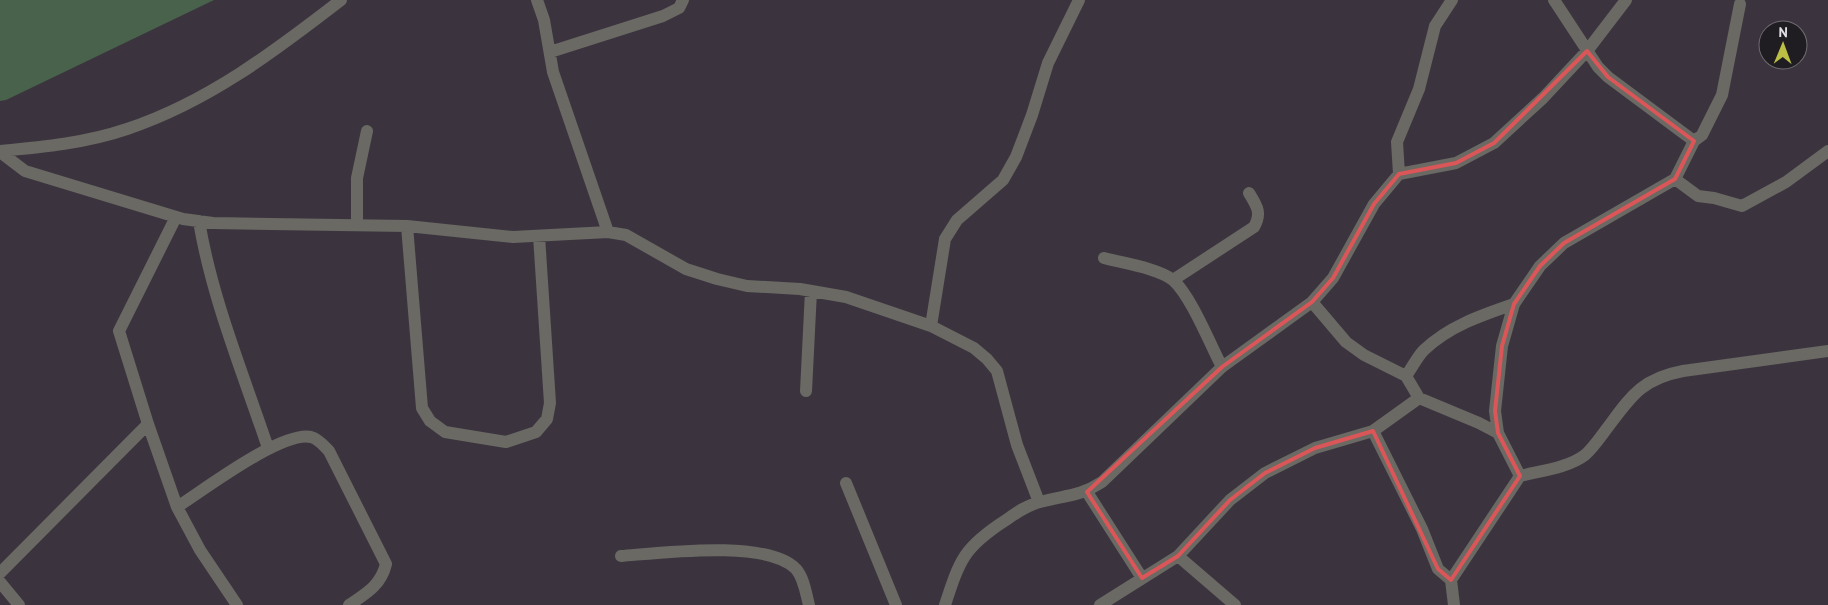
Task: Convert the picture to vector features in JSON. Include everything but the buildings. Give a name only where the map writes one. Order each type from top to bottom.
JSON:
[{"type":"street","points":[[0,152],[88,140],[127,129],[174,110],[248,69],[341,0]]},
{"type":"street","points":[[537,0],[544,20],[554,72],[608,232]]},
{"type":"street","points":[[550,52],[663,16],[679,8],[683,0]]},
{"type":"street","points":[[931,326],[945,239],[957,220],[1003,180],[1016,157],[1048,64],[1079,0]]},
{"type":"street","points":[[1399,174],[1397,142],[1419,88],[1435,26],[1452,0]]},
{"type":"street","points":[[1554,0],[1587,51],[1608,77],[1694,141]]},
{"type":"street","points":[[946,605],[957,569],[968,550],[981,536],[1023,508],[1039,502],[1086,492],[1102,482],[1222,366],[1312,302],[1333,278],[1374,204],[1399,174],[1456,163],[1494,143],[1542,98],[1587,51],[1626,0]]},
{"type":"street","points":[[1520,476],[1498,433],[1495,411],[1497,377],[1502,346],[1514,304],[1540,266],[1564,243],[1675,179],[1694,141],[1702,135],[1722,95],[1740,4]]},
{"type":"street","points":[[357,224],[357,178],[367,131]]},
{"type":"street","points":[[1675,179],[1698,196],[1714,198],[1742,206],[1786,182],[1828,151]]},
{"type":"street","points":[[0,152],[25,171],[176,217],[199,221],[407,226],[512,238],[608,232],[626,235],[686,269],[717,279],[747,286],[811,291],[846,297],[931,326],[974,348],[987,359],[997,372],[1017,445],[1039,502]]},
{"type":"street","points":[[1173,280],[1254,227],[1259,218],[1259,210],[1249,193]]},
{"type":"street","points":[[176,217],[119,331],[148,424],[177,507],[200,550],[237,605]]},
{"type":"street","points":[[199,221],[205,253],[221,311],[268,448]]},
{"type":"street","points":[[407,226],[422,408],[430,421],[445,432],[491,441],[506,442],[536,432],[547,419],[550,403],[539,236]]},
{"type":"street","points":[[1104,258],[1153,271],[1173,280],[1184,295],[1222,366]]},
{"type":"street","points":[[806,391],[811,291]]},
{"type":"street","points":[[1312,302],[1346,342],[1364,355],[1406,376],[1418,398],[1479,423],[1498,433]]},
{"type":"street","points":[[1406,376],[1423,351],[1450,330],[1476,317],[1514,304]]},
{"type":"street","points":[[1454,605],[1451,580],[1520,476],[1572,461],[1586,454],[1631,397],[1648,382],[1662,375],[1828,350]]},
{"type":"street","points":[[1100,605],[1178,556],[1230,500],[1265,473],[1315,448],[1373,431],[1418,398]]},
{"type":"street","points":[[0,573],[148,424]]},
{"type":"street","points":[[1373,431],[1422,529],[1438,569],[1451,580]]},
{"type":"street","points":[[177,507],[268,448],[298,438],[312,437],[329,451],[382,552],[386,564],[383,576],[375,588],[350,605]]},
{"type":"street","points":[[846,483],[896,605]]},
{"type":"street","points":[[1086,492],[1142,578]]},
{"type":"street","points":[[621,556],[719,550],[771,556],[787,562],[797,570],[805,588],[809,605]]},
{"type":"street","points":[[1178,556],[1235,605]]},
{"type":"street","points":[[0,582],[19,605]]},
{"type":"highlighted area","points":[[1587,51],[1608,77],[1694,141],[1675,179],[1564,243],[1540,266],[1514,304],[1502,346],[1495,411],[1498,433],[1520,476],[1451,580],[1438,569],[1373,431],[1315,448],[1265,473],[1230,500],[1178,556],[1142,578],[1087,492],[1222,367],[1312,302],[1333,278],[1374,204],[1399,174],[1456,163],[1494,143]]},
{"type":"green space","points":[[0,0],[214,0],[6,100],[0,101]]}]
